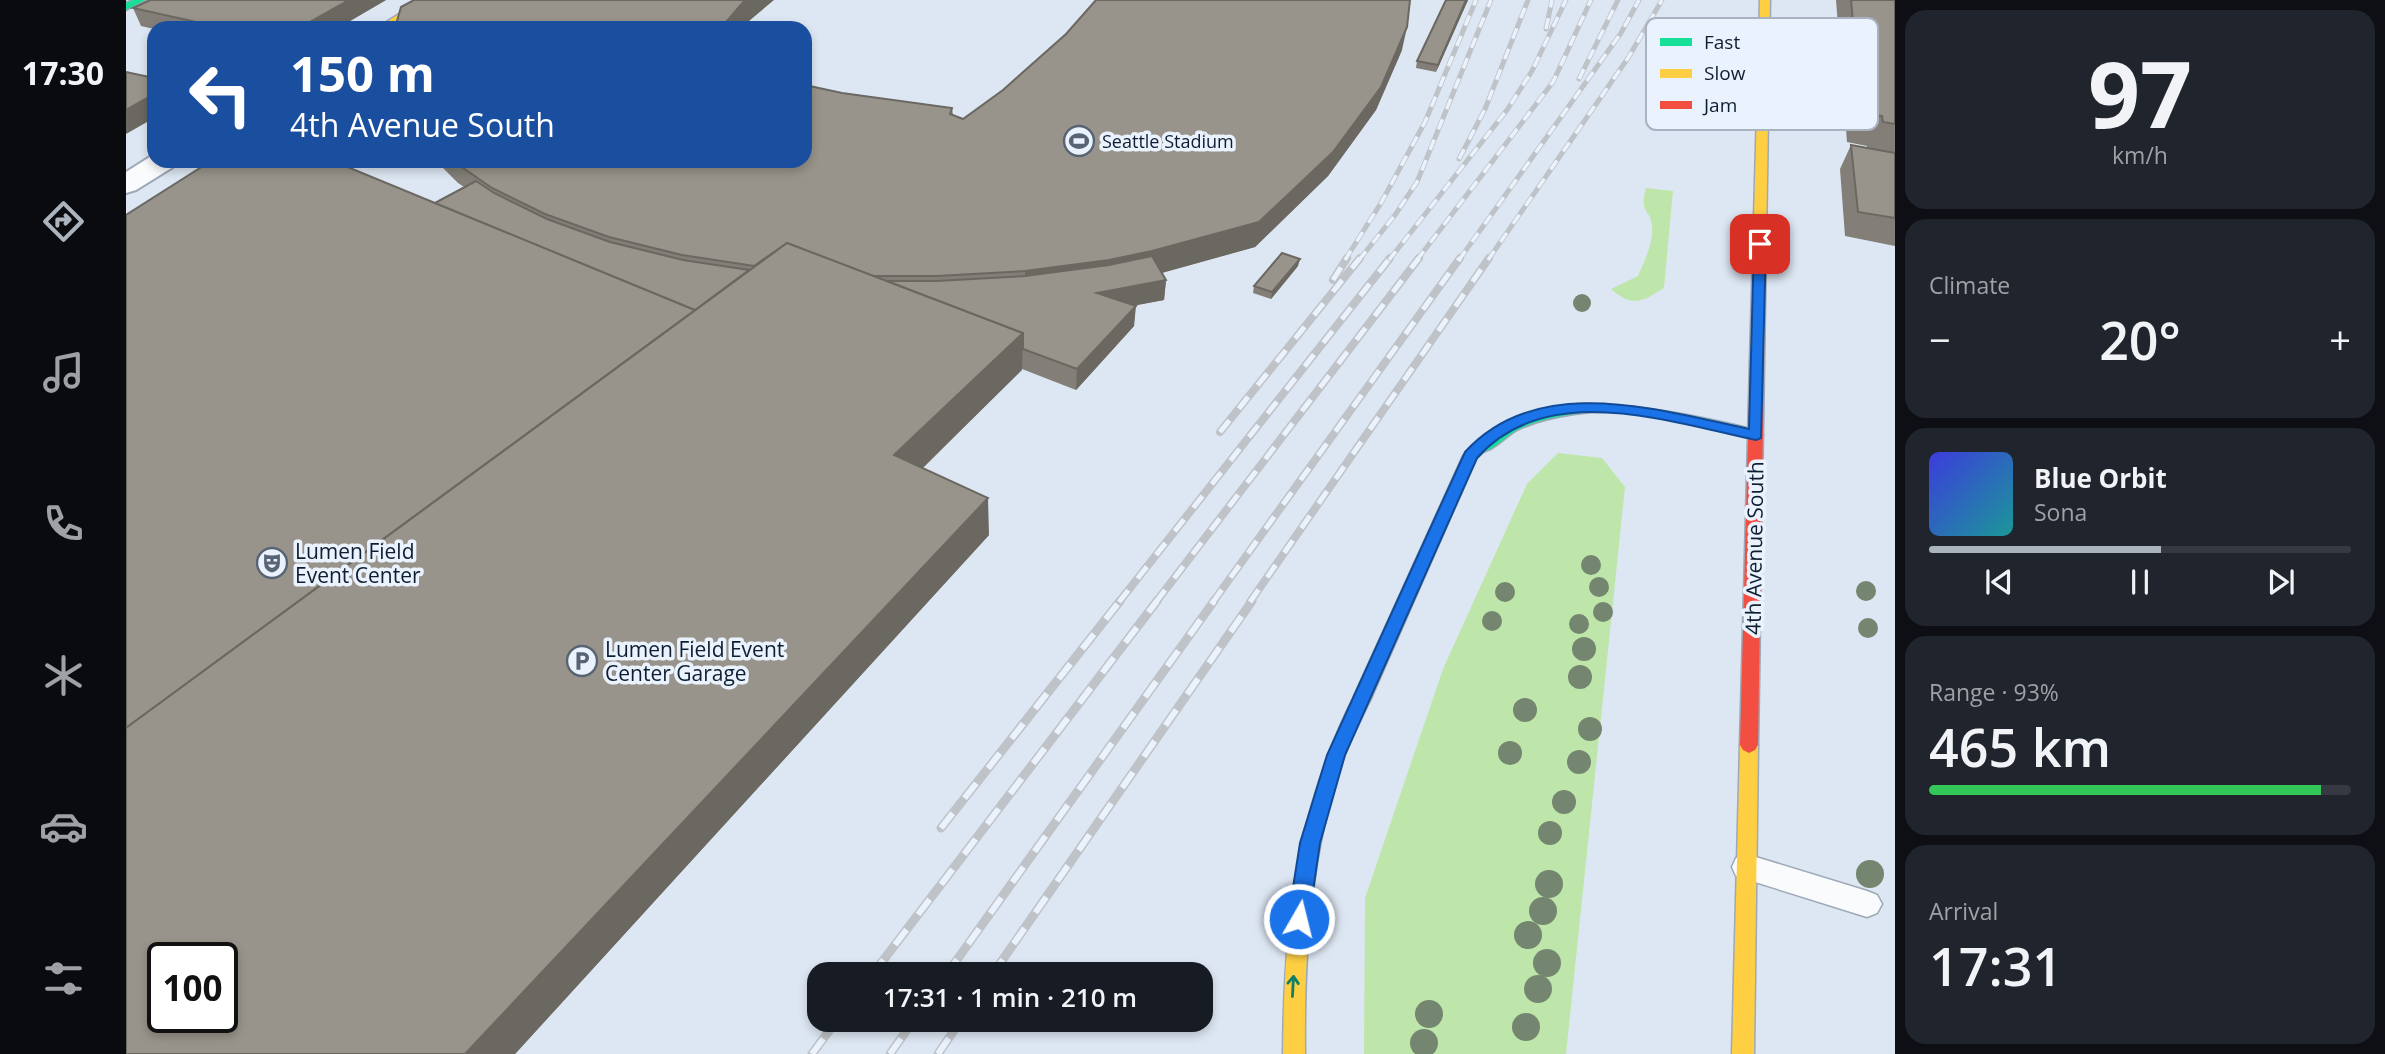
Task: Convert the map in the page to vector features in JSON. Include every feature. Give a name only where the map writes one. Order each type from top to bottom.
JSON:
[{"type":"main road","points":[[126,7],[140,0]]},
{"type":"main road","points":[[394,21],[428,0]]},
{"type":"main road","name":"4th Avenue South","points":[[1765,0],[1765,18]]},
{"type":"main road","name":"4th Avenue South","points":[[1743,1054],[1762,130]]},
{"type":"main road","points":[[1294,1054],[1293,991],[1302,892],[1310,843],[1336,755],[1471,456],[1501,428],[1546,412],[1601,407],[1661,414],[1756,435]]},
{"type":"street","points":[[126,184],[152,168]]},
{"type":"lane","points":[[1746,867],[1867,904]]},
{"type":"green space","points":[[1646,188],[1673,191],[1664,288],[1649,297],[1631,301],[1611,289],[1638,276],[1648,252],[1652,232],[1651,220],[1644,207]]},
{"type":"green space","points":[[1558,453],[1602,458],[1625,487],[1566,1054],[1364,1054],[1365,898],[1443,669],[1527,484]]},
{"type":"building","points":[[150,0],[349,0],[312,21],[192,21],[133,8]]},
{"type":"building","points":[[414,0],[745,0],[727,21],[397,21],[401,7]]},
{"type":"building","name":"Seattle Stadium","points":[[1096,0],[1410,0],[1407,27],[1381,87],[1333,152],[1259,222],[1109,260],[1025,271],[937,276],[873,276],[787,243],[754,266],[682,255],[609,237],[545,214],[492,188],[463,168],[812,168],[812,87],[952,108],[950,114],[963,119],[1003,90],[1066,34]]},
{"type":"building","points":[[1446,0],[1466,0],[1438,65],[1417,61]]},
{"type":"building","points":[[1851,0],[1895,0],[1895,124],[1883,122],[1882,116],[1878,115],[1878,18],[1853,18]]},
{"type":"building","points":[[126,72],[147,76],[147,98],[126,110]]},
{"type":"building","points":[[1851,145],[1895,153],[1895,218],[1858,212]]},
{"type":"building","name":"Lumen Field Event Center","points":[[200,168],[350,168],[695,310],[126,728],[126,215]]},
{"type":"building","points":[[476,181],[547,219],[610,242],[683,260],[749,270],[695,310],[435,203]]},
{"type":"building","name":"Lumen Field Event Center Garage","points":[[787,243],[1023,333],[894,455],[988,498],[465,1054],[126,1054],[126,728]]},
{"type":"building","points":[[1282,253],[1300,259],[1272,292],[1254,286]]},
{"type":"building","points":[[1152,256],[1166,280],[1097,293],[1136,306],[1077,369],[1023,349],[1023,333],[887,281],[1025,276],[1109,265]]},
{"type":"railway","points":[[1345,260],[1381,203],[1425,122],[1476,0]]},
{"type":"railway","points":[[1359,260],[1417,182],[1491,0]]},
{"type":"railway","points":[[1459,159],[1485,109],[1528,0]]},
{"type":"railway","points":[[1546,29],[1552,0]]},
{"type":"railway","points":[[1389,260],[1507,110],[1532,71],[1566,0]]},
{"type":"railway","points":[[1417,260],[1553,82],[1591,0]]},
{"type":"railway","points":[[1579,79],[1618,0]]},
{"type":"railway","points":[[1459,260],[1621,33],[1639,0]]},
{"type":"railway","points":[[1651,18],[1662,0]]},
{"type":"railway","points":[[1488,260],[1628,58],[1646,27]]},
{"type":"railway","points":[[1333,280],[1347,258]]},
{"type":"railway","points":[[1220,432],[1360,258]]},
{"type":"railway","points":[[1119,602],[1390,258]]},
{"type":"railway","points":[[1156,602],[1419,258]]},
{"type":"railway","points":[[1213,602],[1460,258]]},
{"type":"railway","points":[[1250,602],[1489,258]]},
{"type":"railway","points":[[941,828],[1120,601]]},
{"type":"railway","points":[[882,962],[1157,601]]},
{"type":"railway","points":[[955,962],[1214,601]]},
{"type":"railway","points":[[1001,962],[1252,601]]},
{"type":"railway","points":[[812,1054],[828,1032]]},
{"type":"railway","points":[[890,1054],[906,1032]]},
{"type":"railway","points":[[938,1054],[953,1032]]},
{"type":"traffic: fast","points":[[126,7],[140,0]]},
{"type":"traffic: fast","points":[[1480,448],[1511,427],[1544,415],[1578,409],[1614,408],[1649,412],[1756,435]]},
{"type":"traffic: slow","points":[[394,21],[428,0]]},
{"type":"traffic: slow","points":[[1765,0],[1765,18]]},
{"type":"traffic: slow","points":[[1757,362],[1762,130]]},
{"type":"traffic: slow","points":[[1294,1054],[1297,940],[1314,826],[1339,747],[1363,696]]},
{"type":"traffic: slow","points":[[1743,1054],[1749,745]]},
{"type":"traffic: jam","points":[[1749,745],[1757,362]]},
{"type":"traffic: jam","points":[[1363,696],[1470,456],[1480,448]]},
{"type":"place","name":"Seattle Stadium","points":[[1079,141]]},
{"type":"place","name":"Lumen Field Event Center","points":[[272,563]]},
{"type":"place","name":"Lumen Field Event Center Garage","points":[[582,661]]},
{"type":"route","points":[[1299,919],[1310,843],[1336,755],[1471,456],[1501,428],[1546,412],[1573,408],[1631,409],[1756,435],[1760,244]]}]
